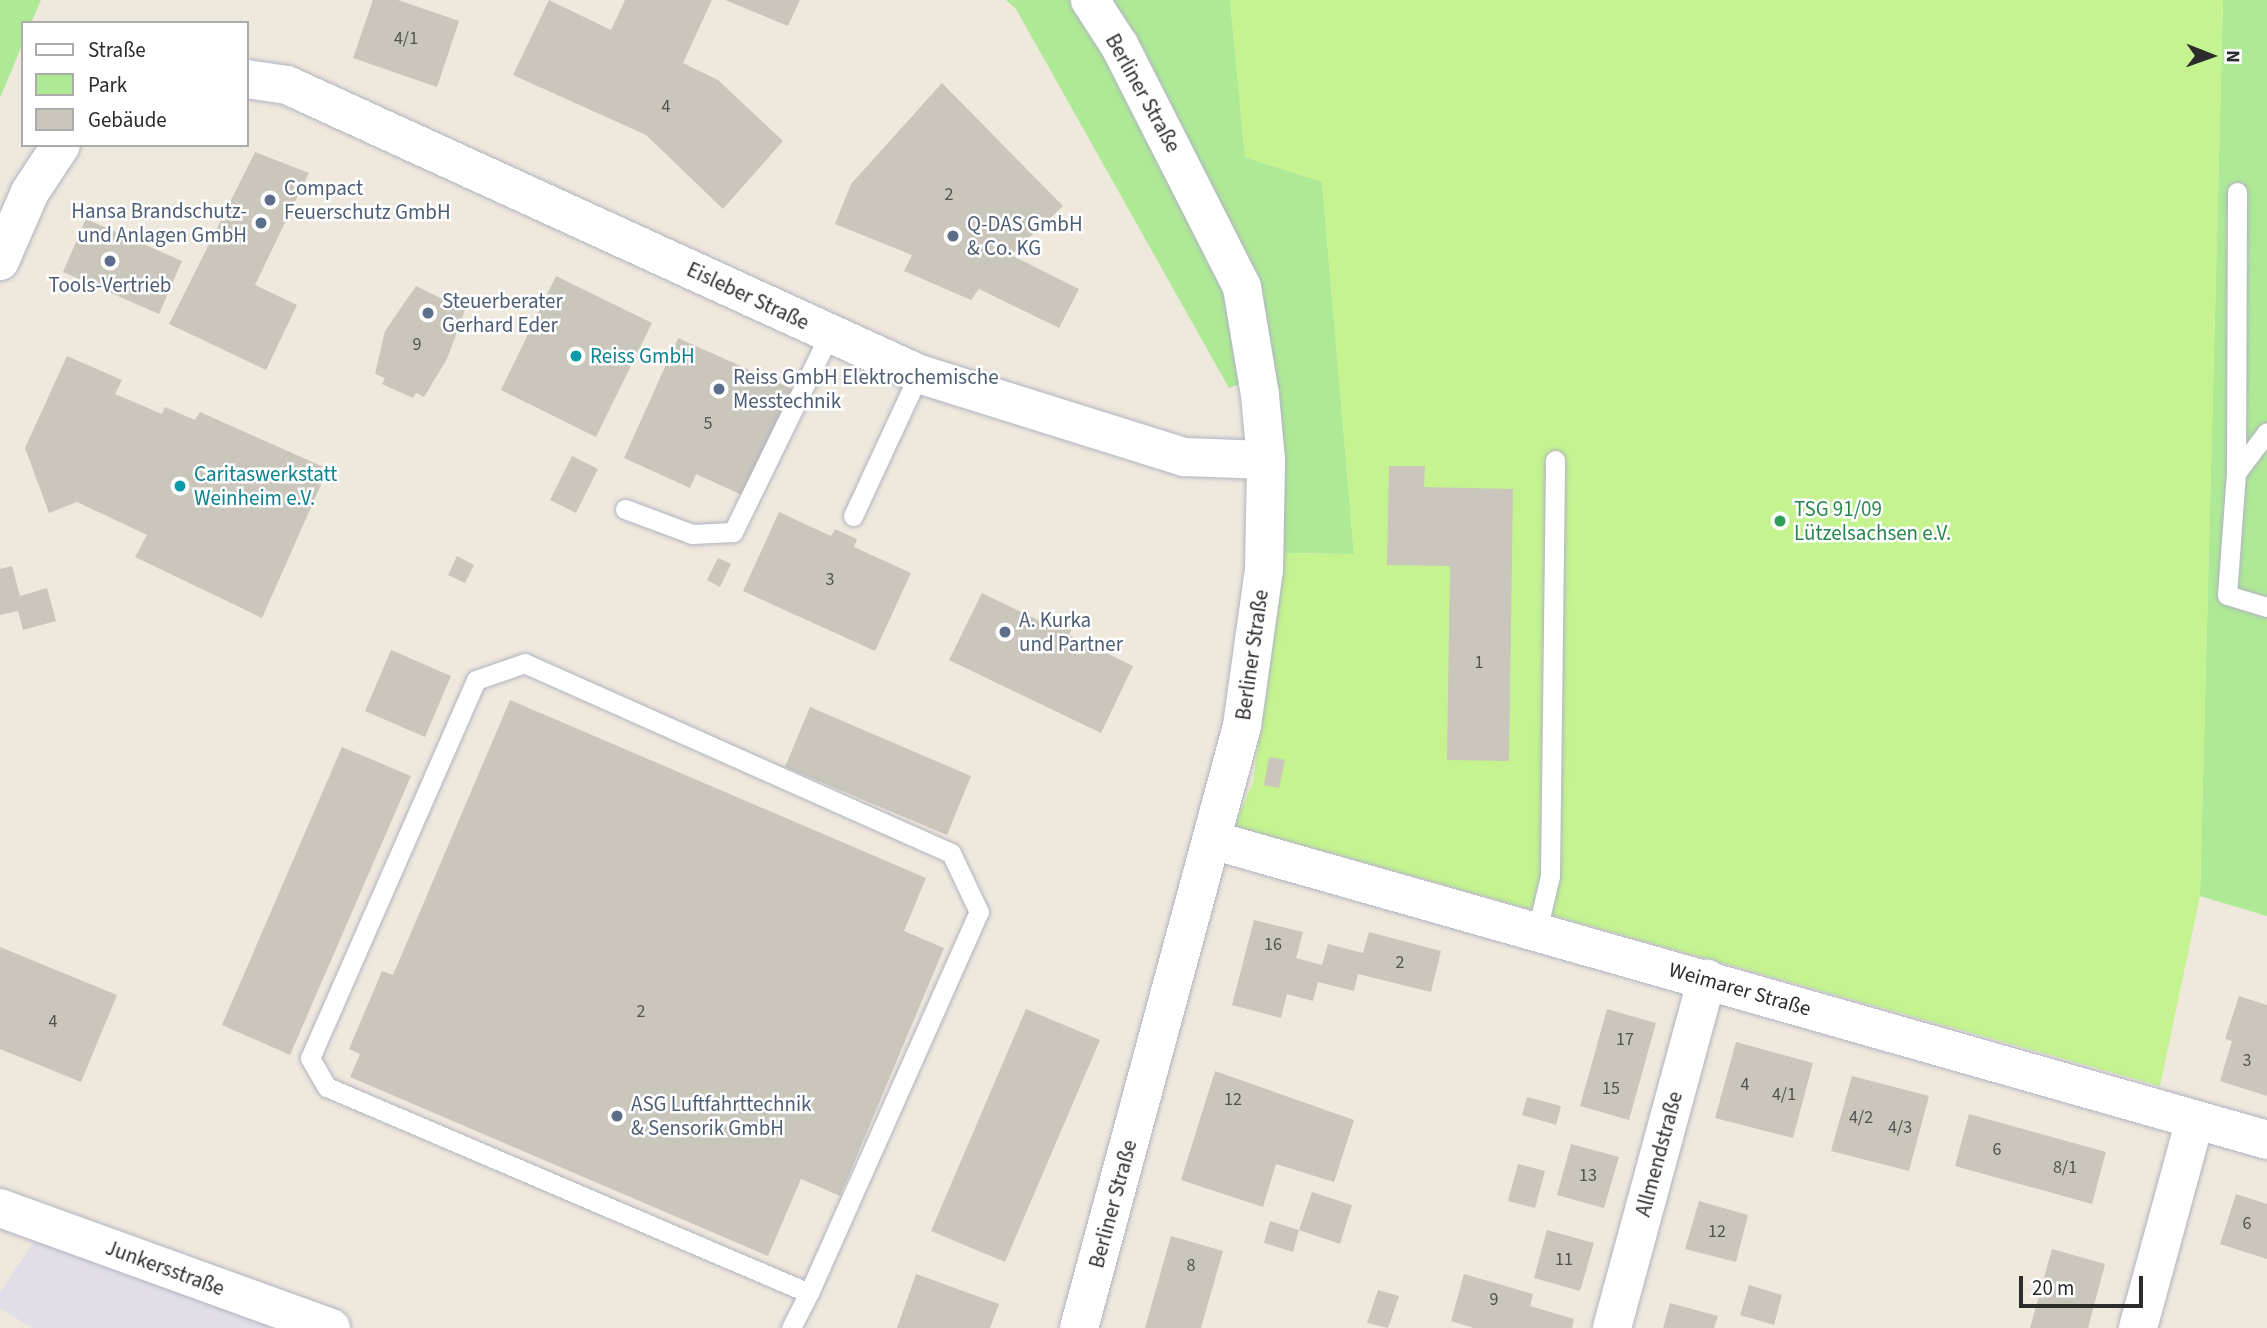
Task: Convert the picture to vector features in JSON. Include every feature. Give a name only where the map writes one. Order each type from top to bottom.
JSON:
[{"type":"street","name":"Berliner Straße","points":[[1079,1328],[1244,713],[1264,569],[1266,460],[1261,395],[1242,287],[1119,45],[1090,0]]},
{"type":"street","name":"Eisleber Straße","points":[[248,79],[287,85],[919,374],[1184,457],[1266,460]]},
{"type":"street","points":[[0,261],[30,192],[60,147]]},
{"type":"street","name":"Weimarer Straße","points":[[1212,840],[2267,1140]]},
{"type":"street","name":"Allmendstraße","points":[[1612,1328],[1707,979]]},
{"type":"street","points":[[2138,1328],[2195,1120]]},
{"type":"street","name":"Junkersstraße","points":[[0,1208],[331,1328]]},
{"type":"lane","points":[[2237,192],[2236,473],[2227,595],[2267,607]]},
{"type":"lane","points":[[625,509],[692,534],[733,533],[830,333]]},
{"type":"lane","points":[[853,516],[919,374]]},
{"type":"lane","points":[[2236,473],[2267,432]]},
{"type":"lane","points":[[1537,931],[1550,876],[1555,460]]},
{"type":"lane","points":[[791,1328],[809,1293],[979,912],[951,853],[525,663],[476,680],[310,1058],[327,1087],[809,1293]]},
{"type":"shaded area","points":[[35,1240],[279,1328],[32,1328],[0,1308],[0,1292]]},
{"type":"green space","points":[[0,0],[41,0],[32,21],[21,21],[21,48],[0,98]]},
{"type":"green space","points":[[1006,0],[1230,0],[1245,157],[1322,182],[1354,554],[1283,553],[1268,374],[1229,388],[1016,9]]},
{"type":"green space","name":"TSG 91/09 Lützelsachsen e.V.","points":[[1230,0],[2223,0],[2200,896],[2160,1086],[1234,826],[1253,782],[1283,553],[1354,554],[1322,182],[1245,157]]},
{"type":"green space","points":[[2223,0],[2267,0],[2267,916],[2200,896]]},
{"type":"building","points":[[373,0],[398,0],[459,21],[437,87],[353,58]]},
{"type":"building","points":[[549,0],[611,30],[625,0],[712,0],[683,63],[718,80],[783,141],[723,209],[646,135],[513,75]]},
{"type":"building","points":[[725,0],[800,0],[788,26]]},
{"type":"building","points":[[942,83],[1063,206],[1011,255],[1079,289],[1059,328],[979,289],[971,300],[904,271],[912,255],[835,224],[851,184]]},
{"type":"building","points":[[255,152],[309,173],[255,285],[297,305],[266,370],[169,324]]},
{"type":"building","points":[[86,219],[182,261],[159,314],[63,272]]},
{"type":"building","name":"Reiss GmbH","points":[[556,276],[652,323],[596,437],[501,390]]},
{"type":"building","points":[[416,286],[465,310],[447,359],[424,397],[416,393],[413,398],[382,384],[385,378],[375,374],[385,331]]},
{"type":"building","points":[[678,338],[792,389],[744,496],[696,474],[690,488],[624,458]]},
{"type":"building","name":"Caritaswerkstatt Weinheim e.V.","points":[[67,356],[122,380],[115,394],[162,414],[165,407],[195,420],[200,412],[328,469],[262,618],[135,557],[147,535],[77,502],[49,513],[25,448]]},
{"type":"building","points":[[572,456],[598,469],[576,513],[550,500]]},
{"type":"building","points":[[1389,466],[1425,466],[1424,487],[1513,489],[1509,761],[1447,760],[1450,566],[1387,565]]},
{"type":"building","points":[[779,512],[831,536],[835,529],[857,539],[854,547],[911,573],[875,651],[743,591]]},
{"type":"building","points":[[457,556],[474,565],[465,583],[448,575]]},
{"type":"building","points":[[718,558],[731,564],[720,587],[707,580]]},
{"type":"building","points":[[12,566],[20,596],[47,588],[56,621],[23,630],[18,611],[0,615],[0,569]]},
{"type":"building","points":[[982,593],[1044,623],[1049,613],[1074,625],[1069,635],[1133,666],[1101,733],[949,660]]},
{"type":"building","points":[[391,650],[451,676],[425,737],[365,711]]},
{"type":"building","points":[[510,700],[926,878],[904,931],[944,948],[840,1196],[801,1179],[768,1256],[350,1077],[360,1054],[349,1049],[382,971],[393,975]]},
{"type":"building","points":[[810,707],[971,776],[947,835],[785,767]]},
{"type":"building","points":[[342,747],[411,776],[290,1055],[222,1025]]},
{"type":"building","points":[[1269,757],[1285,760],[1279,788],[1264,785]]},
{"type":"building","points":[[1254,920],[1303,932],[1296,958],[1322,965],[1328,944],[1363,953],[1369,932],[1441,951],[1431,992],[1358,974],[1354,991],[1318,982],[1313,1001],[1287,994],[1281,1018],[1232,1005]]},
{"type":"building","points":[[0,947],[117,995],[81,1082],[0,1049]]},
{"type":"building","points":[[2239,996],[2267,1005],[2267,1096],[2220,1081],[2232,1041],[2225,1039]]},
{"type":"building","points":[[1026,1009],[1100,1040],[1005,1262],[931,1231]]},
{"type":"building","points":[[1607,1009],[1656,1023],[1629,1120],[1580,1106]]},
{"type":"building","points":[[1736,1042],[1813,1063],[1793,1138],[1715,1118]]},
{"type":"building","points":[[1215,1071],[1354,1120],[1334,1182],[1276,1164],[1263,1207],[1181,1180]]},
{"type":"building","points":[[1852,1076],[1929,1096],[1909,1171],[1831,1151]]},
{"type":"building","points":[[1527,1097],[1561,1106],[1556,1125],[1522,1115]]},
{"type":"building","points":[[1969,1114],[2106,1152],[2092,1204],[1955,1166]]},
{"type":"building","points":[[1571,1144],[1619,1157],[1604,1208],[1557,1195]]},
{"type":"building","points":[[1518,1164],[1545,1171],[1535,1208],[1508,1201]]},
{"type":"building","points":[[1312,1192],[1352,1205],[1340,1244],[1299,1230]]},
{"type":"building","points":[[2236,1194],[2267,1204],[2267,1259],[2220,1244]]},
{"type":"building","points":[[1699,1201],[1748,1215],[1736,1262],[1685,1249]]},
{"type":"building","points":[[1270,1221],[1299,1230],[1293,1252],[1264,1243]]},
{"type":"building","points":[[1547,1230],[1594,1243],[1580,1291],[1534,1278]]},
{"type":"building","points":[[1171,1236],[1223,1251],[1201,1328],[1145,1328]]},
{"type":"building","points":[[2052,1249],[2105,1264],[2088,1328],[2030,1328]]},
{"type":"building","points":[[916,1274],[999,1304],[990,1328],[897,1328]]},
{"type":"building","points":[[1464,1274],[1533,1294],[1530,1306],[1574,1319],[1572,1328],[1474,1328],[1451,1321]]},
{"type":"building","points":[[1749,1285],[1782,1295],[1774,1325],[1740,1315]]},
{"type":"building","points":[[1378,1290],[1399,1296],[1388,1328],[1367,1323]]},
{"type":"building","points":[[1670,1303],[1718,1316],[1714,1328],[1663,1328]]},
{"type":"place","name":"Compact Feuerschutz GmbH","points":[[270,200]]},
{"type":"place","name":"Hansa Brandschutz- und Anlagen GmbH","points":[[261,223]]},
{"type":"place","name":"Q-DAS GmbH & Co. KG","points":[[953,236]]},
{"type":"place","name":"Tools-Vertrieb","points":[[110,261]]},
{"type":"place","name":"Steuerberater Gerhard Eder","points":[[428,313]]},
{"type":"place","name":"Reiss GmbH","points":[[576,356]]},
{"type":"place","name":"Reiss GmbH Elektrochemische Messtechnik","points":[[719,389]]},
{"type":"place","name":"Caritaswerkstatt Weinheim e.V.","points":[[180,486]]},
{"type":"place","name":"TSG 91/09 Lützelsachsen e.V.","points":[[1780,521]]},
{"type":"place","name":"A. Kurka und Partner","points":[[1005,632]]},
{"type":"place","name":"ASG Luftfahrttechnik & Sensorik GmbH","points":[[617,1116]]}]
